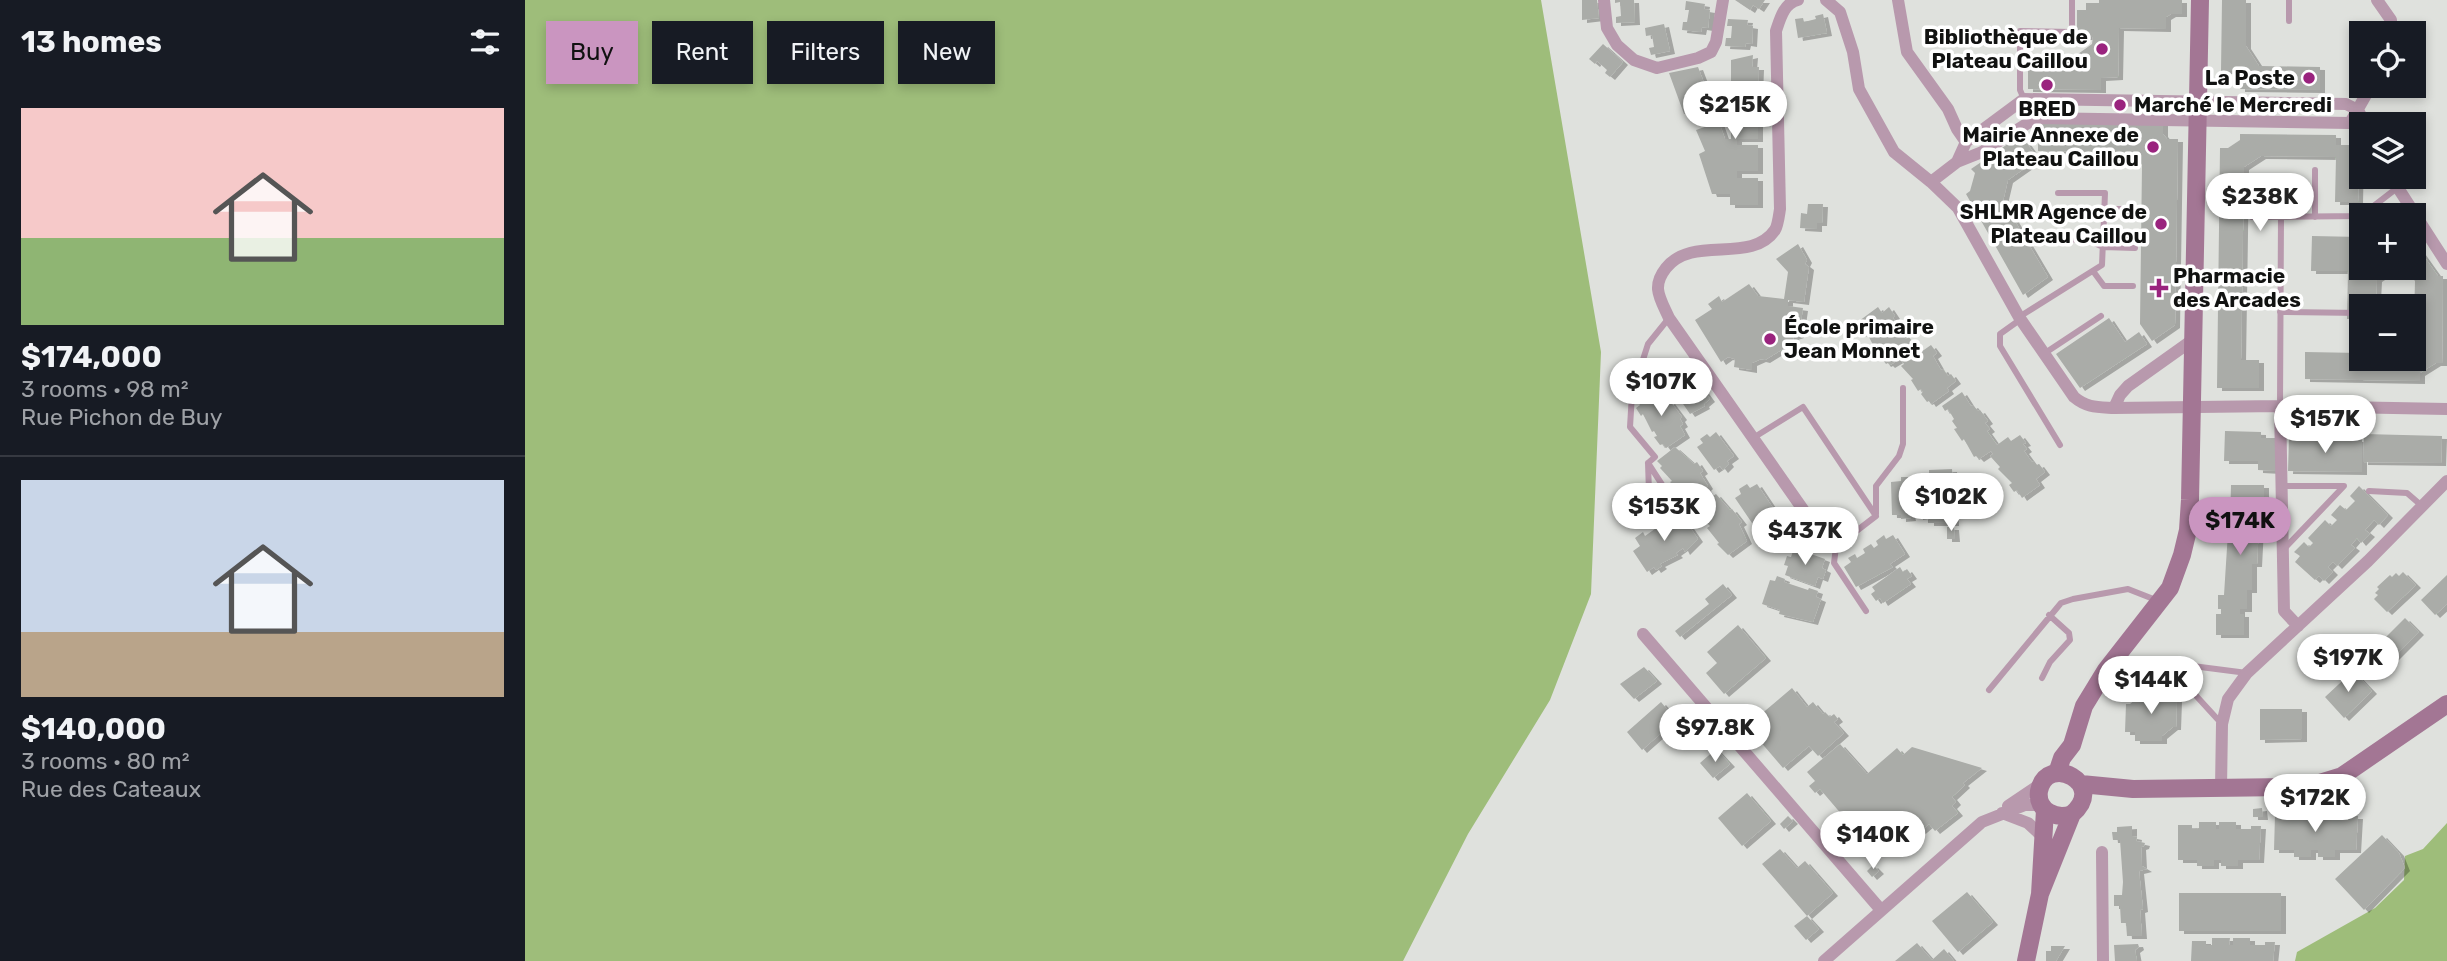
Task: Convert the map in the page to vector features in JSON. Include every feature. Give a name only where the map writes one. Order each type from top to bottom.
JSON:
[{"type":"main road","points":[[2027,961],[2040,894],[2068,789],[2072,745],[2084,706],[2106,670],[2170,588],[2188,530],[2200,0]]},
{"type":"main road","points":[[2040,894],[2044,838],[2043,807],[2039,797],[2068,789],[2288,787],[2316,784],[2342,776],[2447,704]]},
{"type":"main road","points":[[2043,807],[2058,817],[2068,789]]},
{"type":"street","points":[[1604,0],[1607,28],[1617,45],[1634,60],[1657,68],[1711,52],[1716,42],[1723,0]]},
{"type":"street","points":[[1794,0],[1782,13],[1776,31],[1780,209],[1776,229],[1765,239],[1749,247],[1693,251],[1674,257],[1660,275],[1657,292],[1669,318],[1823,538]]},
{"type":"street","points":[[1826,0],[1840,12],[1853,52],[1859,89],[1894,152],[1958,208],[2020,318],[2074,397],[2083,404],[2114,408],[2280,406],[2447,409]]},
{"type":"street","points":[[1898,0],[1907,52],[1948,109],[1966,142]]},
{"type":"street","points":[[2377,0],[2391,21]]},
{"type":"street","points":[[1957,162],[1966,142],[2024,99],[2350,123],[2364,98]]},
{"type":"street","points":[[2024,99],[2028,121]]},
{"type":"street","points":[[1931,182],[1957,162],[1982,152],[2036,118],[2346,104],[2358,110]]},
{"type":"street","points":[[2399,189],[2447,264]]},
{"type":"street","points":[[2114,408],[2128,386],[2193,339]]},
{"type":"street","points":[[2280,406],[2284,611],[2298,626]]},
{"type":"street","points":[[2221,788],[2222,724],[2228,699],[2246,673],[2423,507],[2447,481]]},
{"type":"street","points":[[1643,634],[1881,910]]},
{"type":"street","points":[[1824,961],[1982,822],[2068,789]]},
{"type":"street","points":[[1999,814],[2025,805],[2043,807]]},
{"type":"street","points":[[1999,814],[2028,823],[2044,838]]},
{"type":"street","points":[[2102,852],[2103,961]]},
{"type":"lane","points":[[2024,99],[2019,90],[2019,31],[2072,32],[2072,0]]},
{"type":"lane","points":[[2289,0],[2289,21]]},
{"type":"lane","points":[[2315,170],[2315,217]]},
{"type":"lane","points":[[2374,203],[2387,189]]},
{"type":"lane","points":[[2058,193],[2105,193],[2102,265],[2020,318],[2000,334],[2000,346],[2060,445]]},
{"type":"lane","points":[[2104,209],[2135,209]]},
{"type":"lane","points":[[2252,217],[2349,216]]},
{"type":"lane","points":[[2280,406],[2281,217]]},
{"type":"lane","points":[[2054,239],[2088,240],[2103,247],[2135,248]]},
{"type":"lane","points":[[2093,271],[2104,286],[2133,286]]},
{"type":"lane","points":[[2280,312],[2349,313]]},
{"type":"lane","points":[[2045,353],[2101,316]]},
{"type":"lane","points":[[1648,463],[1655,457],[1630,427],[1632,394],[1648,344],[1669,318]]},
{"type":"lane","points":[[1876,516],[1876,486],[1880,477],[1899,456],[1903,444],[1903,388]]},
{"type":"lane","points":[[1753,438],[1803,407],[1876,516]]},
{"type":"lane","points":[[1648,463],[1674,503],[1650,521],[1649,498],[1648,463]]},
{"type":"lane","points":[[2282,486],[2344,486],[2283,551]]},
{"type":"lane","points":[[2369,491],[2407,493],[2423,507]]},
{"type":"lane","points":[[1769,532],[1801,508]]},
{"type":"lane","points":[[1823,538],[1846,539],[1876,516]]},
{"type":"lane","points":[[1837,539],[1834,563],[1866,611]]},
{"type":"lane","points":[[1989,690],[2061,603],[2128,589],[2160,601]]},
{"type":"lane","points":[[2042,678],[2050,662],[2070,640],[2069,633],[2049,615]]},
{"type":"lane","points":[[2222,724],[2178,676],[2178,669],[2185,665],[2246,673]]},
{"type":"green space","points":[[525,0],[1541,0],[1601,352],[1591,594],[1550,700],[1468,834],[1403,961],[525,961]]},
{"type":"green space","points":[[2447,823],[2447,961],[2295,961],[2297,952],[2375,908],[2404,880],[2405,856],[2423,849]]},
{"type":"building","points":[[1582,0],[1597,0],[1599,18],[1582,20]]},
{"type":"building","points":[[1615,0],[1634,0],[1635,22],[1616,23],[1616,17],[1621,16],[1620,2],[1615,3]]},
{"type":"building","points":[[1735,0],[1765,0],[1759,9],[1753,5],[1750,10]]},
{"type":"building","name":"Bibliothèque de Plateau Caillou","points":[[2099,0],[2182,0],[2182,14],[2166,17],[2166,29],[2119,28],[2118,77],[2101,78],[2101,90],[2028,89],[2028,63],[2064,64],[2092,44],[2093,37],[2077,37],[2077,10],[2086,10],[2086,3],[2099,3]]},
{"type":"building","points":[[2222,0],[2246,0],[2246,46],[2259,66],[2320,67],[2320,90],[2240,89],[2240,80],[2234,71],[2221,71]]},
{"type":"building","points":[[1686,1],[1705,4],[1704,9],[1710,10],[1708,28],[1702,27],[1701,32],[1682,30],[1689,10],[1685,10]]},
{"type":"building","points":[[1823,14],[1827,33],[1798,38],[1795,19],[1803,18],[1804,22]]},
{"type":"building","points":[[1728,19],[1748,20],[1747,25],[1753,26],[1752,44],[1746,43],[1745,47],[1725,46],[1726,38],[1731,38],[1732,26],[1727,26]]},
{"type":"building","points":[[1664,24],[1670,51],[1651,55],[1649,48],[1654,47],[1652,35],[1646,36],[1645,28]]},
{"type":"building","points":[[1603,44],[1623,62],[1610,77],[1597,61],[1595,64],[1589,59]]},
{"type":"building","points":[[1753,55],[1752,67],[1759,67],[1758,93],[1738,93],[1738,101],[1758,101],[1758,139],[1737,139],[1737,145],[1758,145],[1758,171],[1737,171],[1737,178],[1758,178],[1758,205],[1730,205],[1730,194],[1712,194],[1699,154],[1705,151],[1696,130],[1719,122],[1725,139],[1731,139],[1731,60]]},
{"type":"building","points":[[1698,67],[1712,104],[1684,114],[1669,73]]},
{"type":"building","points":[[2038,121],[2163,123],[2163,134],[2167,139],[2178,139],[2175,325],[2152,341],[2140,324],[2142,165],[2134,152],[2038,151]]},
{"type":"building","points":[[2240,134],[2336,135],[2336,145],[2349,145],[2349,189],[2358,189],[2358,202],[2335,202],[2336,157],[2261,156],[2244,167],[2241,360],[2259,360],[2259,388],[2217,388],[2220,148],[2228,148],[2240,140]]},
{"type":"building","points":[[2021,135],[2038,159],[2008,180],[2003,201],[2048,277],[2023,295],[1966,194],[1970,191],[1975,173],[1971,169]]},
{"type":"building","points":[[1808,204],[1823,204],[1822,223],[1817,223],[1817,229],[1800,228],[1801,213],[1807,214]]},
{"type":"building","points":[[2312,236],[2349,237],[2349,280],[2377,280],[2376,294],[2349,294],[2347,319],[2348,271],[2311,271]]},
{"type":"building","points":[[1798,244],[1807,260],[1805,264],[1809,267],[1804,302],[1788,300],[1788,306],[1803,308],[1799,335],[1793,337],[1794,342],[1765,360],[1752,363],[1752,370],[1734,367],[1735,359],[1728,357],[1721,362],[1695,320],[1712,309],[1708,304],[1719,296],[1722,302],[1749,284],[1758,296],[1784,299],[1788,272],[1776,259]]},
{"type":"building","points":[[2426,259],[2438,276],[2443,276],[2442,363],[2436,363],[2426,369],[2426,294],[2415,294],[2415,281],[2426,280]]},
{"type":"building","points":[[1878,307],[1882,313],[1889,307],[1895,316],[1894,324],[1906,339],[1909,337],[1914,344],[1906,349],[1909,352],[1917,346],[1921,352],[1931,345],[1937,353],[1933,356],[1941,370],[1948,376],[1951,374],[1956,381],[1947,388],[1949,391],[1931,404],[1921,394],[1921,389],[1918,391],[1911,380],[1913,379],[1901,366],[1904,364],[1900,359],[1890,365],[1886,364],[1868,335],[1866,337],[1860,328],[1863,326],[1859,321]]},
{"type":"building","points":[[2109,318],[2125,342],[2139,332],[2147,344],[2080,388],[2056,354]]},
{"type":"building","points":[[2305,352],[2349,353],[2349,371],[2423,371],[2420,373],[2420,381],[2305,379]]},
{"type":"building","points":[[1692,374],[1710,399],[1705,406],[1690,414],[1672,388],[1679,384],[1677,381]]},
{"type":"building","points":[[1652,388],[1667,403],[1670,401],[1682,417],[1680,419],[1683,424],[1680,426],[1685,435],[1666,448],[1654,437],[1657,436],[1654,431],[1652,432],[1643,414],[1641,416],[1636,408],[1640,405],[1636,399]]},
{"type":"building","points":[[1962,392],[1971,406],[1980,410],[1988,421],[1985,423],[1990,429],[1987,431],[1997,445],[2008,437],[2011,441],[2020,435],[2026,443],[2023,444],[2027,449],[2024,451],[2032,462],[2039,464],[2045,472],[2036,479],[2040,485],[2022,498],[2017,490],[2014,492],[2009,485],[2012,483],[1998,469],[2000,467],[1990,456],[1993,454],[1991,451],[1979,459],[1974,457],[1964,439],[1962,441],[1954,429],[1957,428],[1952,421],[1954,419],[1948,409],[1945,411],[1942,406]]},
{"type":"building","points":[[2225,431],[2261,432],[2261,438],[2276,438],[2276,471],[2258,470],[2258,461],[2224,461]]},
{"type":"building","points":[[1716,432],[1734,456],[1727,461],[1729,464],[1723,470],[1720,466],[1714,470],[1697,447],[1703,443],[1700,439],[1707,434],[1710,437]]},
{"type":"building","points":[[2364,434],[2442,436],[2441,463],[2363,462]]},
{"type":"building","points":[[2289,438],[2362,439],[2362,472],[2288,471]]},
{"type":"building","points":[[1675,447],[1694,464],[1697,462],[1708,486],[1706,488],[1709,493],[1692,506],[1689,502],[1686,504],[1680,495],[1682,494],[1670,482],[1672,481],[1657,461]]},
{"type":"building","points":[[1952,469],[1953,485],[1956,485],[1958,491],[1959,503],[1953,503],[1954,523],[1929,523],[1929,519],[1923,520],[1923,510],[1926,510],[1926,484],[1923,484],[1922,475],[1929,475],[1929,470]]},
{"type":"building","points":[[1901,477],[1909,477],[1909,482],[1919,481],[1920,514],[1910,514],[1911,518],[1901,519],[1901,515],[1892,515],[1891,482],[1901,481]]},
{"type":"building","points":[[1747,484],[1750,488],[1757,484],[1773,508],[1766,513],[1769,516],[1761,522],[1758,518],[1752,523],[1735,498],[1741,494],[1739,489]]},
{"type":"building","points":[[2231,485],[2264,485],[2264,525],[2259,525],[2257,564],[2252,564],[2252,590],[2247,590],[2247,609],[2240,609],[2240,614],[2244,614],[2244,635],[2216,635],[2216,614],[2221,614],[2221,609],[2218,609],[2218,595],[2224,595],[2228,532],[2233,532],[2234,524],[2230,524]]},
{"type":"building","points":[[2359,486],[2388,515],[2379,525],[2374,520],[2365,530],[2370,534],[2361,543],[2357,538],[2351,545],[2355,548],[2337,566],[2333,562],[2328,567],[2333,572],[2324,581],[2319,576],[2315,580],[2295,562],[2300,556],[2294,552],[2304,542],[2309,547],[2313,543],[2308,538],[2325,520],[2331,526],[2337,520],[2331,515],[2340,505],[2346,510],[2355,501],[2350,496]]},
{"type":"building","points":[[1716,494],[1742,522],[1739,524],[1747,541],[1728,555],[1707,528],[1710,526],[1698,514],[1701,513],[1697,507]]},
{"type":"building","points":[[1671,514],[1678,524],[1685,520],[1698,539],[1685,552],[1683,548],[1676,553],[1678,555],[1660,564],[1662,566],[1656,570],[1654,567],[1647,572],[1633,551],[1640,546],[1635,538],[1643,532],[1645,536],[1666,521],[1664,519]]},
{"type":"building","points":[[1947,527],[1954,527],[1955,539],[1947,539]]},
{"type":"building","points":[[1785,535],[1794,539],[1791,548],[1782,544]]},
{"type":"building","points":[[1884,535],[1886,539],[1893,535],[1905,554],[1890,564],[1893,567],[1856,587],[1844,567],[1851,562],[1848,558],[1855,554],[1857,558],[1865,553],[1863,549],[1871,544],[1874,548],[1878,545],[1876,541]]},
{"type":"building","points":[[1794,548],[1825,559],[1823,579],[1818,577],[1815,586],[1785,575],[1787,556],[1791,557]]},
{"type":"building","points":[[1900,567],[1903,572],[1907,569],[1912,576],[1907,579],[1911,584],[1883,603],[1880,598],[1876,601],[1871,594],[1875,591],[1872,587]]},
{"type":"building","points":[[2403,572],[2416,585],[2387,612],[2374,599],[2378,595],[2375,593],[2379,589],[2377,587],[2390,575],[2392,577],[2396,573],[2399,576]]},
{"type":"building","points":[[2447,575],[2447,604],[2435,615],[2421,600]]},
{"type":"building","points":[[1777,576],[1785,579],[1784,582],[1818,591],[1816,597],[1821,599],[1813,622],[1779,614],[1780,610],[1762,604],[1770,580],[1775,581]]},
{"type":"building","points":[[1723,584],[1732,595],[1680,637],[1675,631],[1709,604],[1705,599]]},
{"type":"building","points":[[2405,618],[2419,632],[2391,660],[2377,646]]},
{"type":"building","points":[[1738,625],[1766,658],[1724,694],[1706,673],[1717,663],[1707,652]]},
{"type":"building","points":[[1644,667],[1657,681],[1634,699],[1620,684]]},
{"type":"building","points":[[2353,671],[2372,691],[2344,718],[2325,697]]},
{"type":"building","points":[[1792,688],[1807,707],[1813,702],[1823,714],[1825,712],[1830,717],[1834,714],[1838,719],[1834,722],[1844,733],[1818,756],[1809,746],[1783,768],[1747,726]]},
{"type":"building","points":[[2141,691],[2170,692],[2170,699],[2177,699],[2176,727],[2162,736],[2162,741],[2135,741],[2135,732],[2125,732],[2126,704],[2141,695]]},
{"type":"building","points":[[1661,702],[1676,720],[1642,750],[1627,732]]},
{"type":"building","points":[[2260,709],[2302,709],[2302,739],[2260,740]]},
{"type":"building","points":[[1840,744],[1867,774],[1897,748],[1903,755],[1912,747],[1982,768],[1963,783],[1965,785],[1952,797],[1956,802],[1952,806],[1958,813],[1935,831],[1929,824],[1903,846],[1879,817],[1845,846],[1840,841],[1854,829],[1820,789],[1815,793],[1809,786],[1815,781],[1807,772]]},
{"type":"building","points":[[1716,749],[1730,764],[1713,778],[1700,763]]},
{"type":"building","points":[[1747,793],[1771,821],[1742,846],[1718,818]]},
{"type":"building","points":[[2262,808],[2263,817],[2253,817],[2253,809]]},
{"type":"building","points":[[2295,812],[2313,812],[2313,819],[2316,819],[2316,812],[2333,812],[2333,819],[2348,820],[2348,816],[2358,816],[2356,850],[2335,850],[2335,857],[2318,857],[2318,850],[2311,850],[2311,857],[2294,857],[2294,850],[2274,850],[2275,815],[2289,815],[2289,819],[2295,819]]},
{"type":"building","points":[[1788,816],[1793,821],[1784,829],[1780,824]]},
{"type":"building","points":[[2199,822],[2216,822],[2216,829],[2219,829],[2219,822],[2236,822],[2236,829],[2261,826],[2259,860],[2238,860],[2238,866],[2221,866],[2221,860],[2214,860],[2214,866],[2197,866],[2197,860],[2178,860],[2178,825],[2199,828]]},
{"type":"building","points":[[2132,826],[2132,836],[2137,837],[2136,841],[2145,843],[2141,847],[2142,866],[2147,869],[2139,871],[2143,909],[2140,910],[2142,936],[2127,936],[2126,923],[2121,923],[2120,906],[2114,906],[2114,895],[2122,895],[2123,882],[2120,840],[2113,840],[2112,832],[2117,832],[2117,827]]},
{"type":"building","points":[[2382,835],[2399,853],[2405,868],[2364,910],[2335,879]]},
{"type":"building","points":[[1780,849],[1797,868],[1805,861],[1833,893],[1807,916],[1762,864]]},
{"type":"building","points":[[1873,865],[1879,871],[1872,877],[1867,871]]},
{"type":"building","points":[[1967,892],[1993,922],[1958,952],[1932,921]]},
{"type":"building","points":[[2179,893],[2281,893],[2281,931],[2179,931]]},
{"type":"building","points":[[1807,916],[1819,929],[1806,940],[1794,926]]},
{"type":"building","points":[[2212,938],[2230,938],[2229,945],[2233,945],[2233,938],[2250,938],[2250,945],[2275,942],[2273,961],[2191,961],[2192,941],[2206,941],[2206,945],[2212,945]]},
{"type":"building","points":[[1917,943],[1932,960],[1944,949],[1954,961],[1895,961]]},
{"type":"building","points":[[2138,944],[2139,947],[2135,950],[2137,961],[2115,961],[2114,945]]},
{"type":"building","points":[[2051,946],[2065,946],[2056,961],[2046,961],[2046,951],[2051,951]]},
{"type":"place","name":"Bibliothèque de Plateau Caillou","points":[[2102,49]]},
{"type":"place","name":"La Poste","points":[[2309,78]]},
{"type":"place","name":"BRED","points":[[2047,85]]},
{"type":"place","name":"Marché le Mercredi","points":[[2120,105]]},
{"type":"place","name":"Mairie Annexe de Plateau Caillou","points":[[2153,147]]},
{"type":"place","name":"SHLMR Agence de Plateau Caillou","points":[[2161,224]]},
{"type":"place","name":"Pharmacie des Arcades","points":[[2159,288]]},
{"type":"place","name":"École primaire Jean Monnet","points":[[1770,339]]}]
